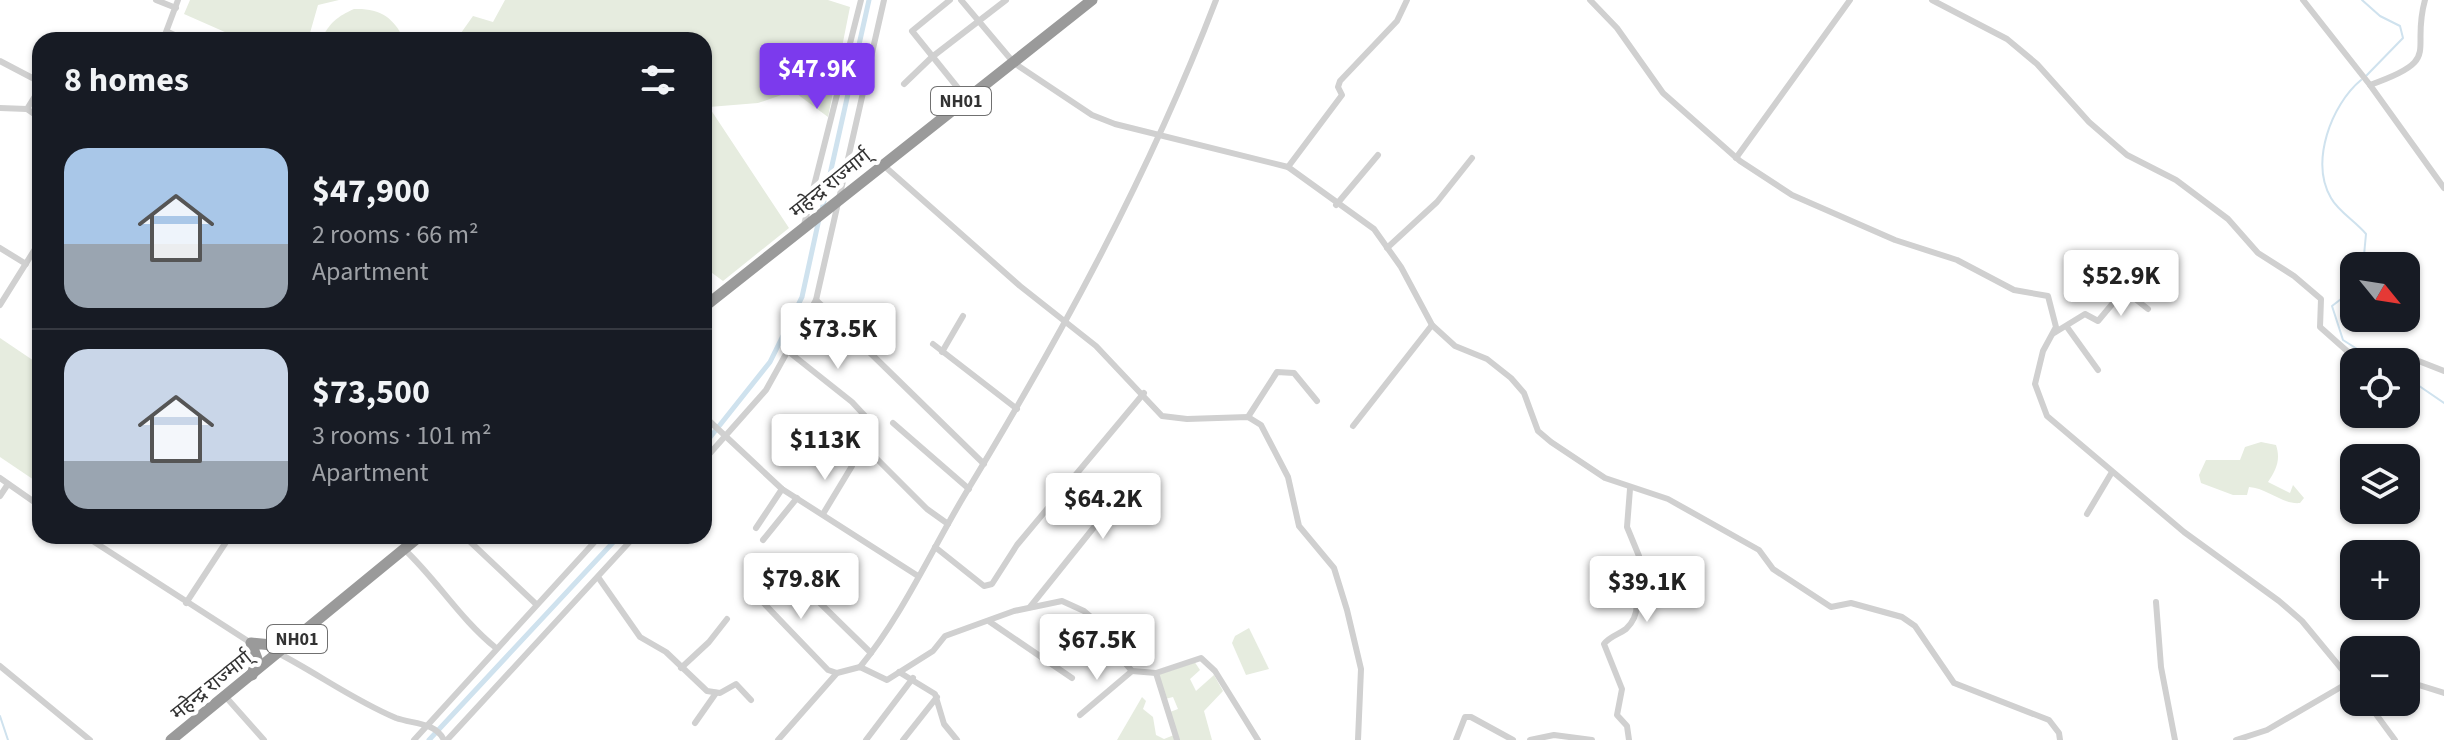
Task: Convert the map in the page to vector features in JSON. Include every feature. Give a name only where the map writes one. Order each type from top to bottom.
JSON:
[{"type":"highway","name":"महेन्द्र राज्मार्ग्","points":[[712,301],[1088,1]]},
{"type":"highway","name":"महेन्द्र राज्मार्ग्","points":[[171,740],[410,544]]},
{"type":"highway","points":[[252,676],[257,659],[251,643],[272,645],[294,641]]},
{"type":"street","points":[[156,0],[177,4],[168,32]]},
{"type":"street","points":[[805,227],[860,1],[849,0]]},
{"type":"street","points":[[712,448],[722,434],[766,390],[816,300],[884,0]]},
{"type":"street","points":[[950,0],[912,31],[966,98]]},
{"type":"street","points":[[961,0],[1014,63],[1092,115],[1115,124],[1288,167],[1336,205],[1374,229],[1432,325],[1455,346],[1487,359],[1511,378],[1524,393],[1538,431],[1551,442],[1588,469],[1630,489],[1668,499],[1759,550],[1773,569],[1831,607],[1851,603],[1910,621],[1954,683],[2049,720],[2060,740]]},
{"type":"street","points":[[904,84],[932,57],[1006,0]]},
{"type":"street","points":[[753,592],[828,670],[837,673],[860,667],[871,653],[1067,321],[1162,135],[1216,0]]},
{"type":"street","points":[[1288,167],[1342,95],[1338,87],[1340,81],[1397,21],[1407,0]]},
{"type":"street","points":[[1590,0],[1617,28],[1663,93],[1736,158],[1792,195],[1895,240],[1957,260],[2014,290],[2048,296],[2056,327],[2043,351],[2035,384],[2047,416],[2184,532],[2279,601],[2302,621],[2340,666]]},
{"type":"street","points":[[1736,158],[1850,0]]},
{"type":"street","points":[[1932,0],[2007,39],[2127,155],[2176,180],[2228,219],[2258,253],[2294,276],[2321,299],[2320,327],[2344,348]]},
{"type":"street","points":[[2303,0],[2359,70],[2444,188]]},
{"type":"street","points":[[2370,85],[2415,64],[2423,48],[2425,0]]},
{"type":"street","points":[[0,61],[32,78]]},
{"type":"street","points":[[27,109],[32,101]]},
{"type":"street","points":[[0,108],[27,109],[32,112]]},
{"type":"street","points":[[1336,205],[1378,155]]},
{"type":"street","points":[[1387,248],[1437,202],[1472,158]]},
{"type":"street","points":[[882,164],[1020,286],[1067,321],[1144,393],[1162,416],[1187,419],[1248,417],[1261,425],[1288,477],[1299,526],[1334,568],[1361,669],[1358,740]]},
{"type":"street","points":[[0,248],[26,264]]},
{"type":"street","points":[[0,305],[32,254]]},
{"type":"street","points":[[2054,333],[2085,314],[2099,321],[2124,290],[2148,309]]},
{"type":"street","points":[[816,300],[984,464]]},
{"type":"street","points":[[942,352],[963,316]]},
{"type":"street","points":[[1353,426],[1432,325]]},
{"type":"street","points":[[2067,327],[2098,370]]},
{"type":"street","points":[[933,344],[1017,409]]},
{"type":"street","points":[[789,352],[852,402],[866,417]]},
{"type":"street","points":[[2420,362],[2444,371]]},
{"type":"street","points":[[1248,417],[1277,372],[1294,373],[1317,401]]},
{"type":"street","points":[[935,547],[984,586],[992,584],[1017,545],[1144,393]]},
{"type":"street","points":[[893,423],[969,489]]},
{"type":"street","points":[[712,424],[782,489],[918,576]]},
{"type":"street","points":[[857,439],[927,509],[948,524]]},
{"type":"street","points":[[823,514],[852,466]]},
{"type":"street","points":[[2087,514],[2112,472]]},
{"type":"street","points":[[0,478],[32,500]]},
{"type":"street","points":[[1030,607],[1107,511],[1070,480]]},
{"type":"street","points":[[0,496],[8,484]]},
{"type":"street","points":[[756,528],[782,489]]},
{"type":"street","points":[[1629,740],[1627,726],[1617,715],[1622,689],[1604,644],[1625,629],[1637,612],[1636,590],[1628,573],[1639,556],[1627,527],[1630,489]]},
{"type":"street","points":[[763,540],[797,498]]},
{"type":"street","points":[[98,544],[251,643],[279,653],[367,705],[431,727],[444,738],[628,544]]},
{"type":"street","points":[[186,603],[225,544]]},
{"type":"street","points":[[472,544],[536,604]]},
{"type":"street","points":[[414,740],[431,727],[496,648],[592,544]]},
{"type":"street","points":[[404,549],[432,577],[471,628],[496,648]]},
{"type":"street","points":[[775,559],[871,653]]},
{"type":"street","points":[[598,577],[640,637],[666,652],[707,691],[716,693]]},
{"type":"street","points":[[860,667],[884,681],[933,651],[945,636],[1030,607],[1062,601],[1084,611],[1120,642],[1125,663],[1132,671],[1156,673],[1201,658],[1215,671],[1258,740]]},
{"type":"street","points":[[2156,602],[2164,684],[2175,740]]},
{"type":"street","points":[[681,668],[727,619]]},
{"type":"street","points":[[990,622],[1072,678]]},
{"type":"street","points":[[0,666],[90,740]]},
{"type":"street","points":[[1080,715],[1132,671]]},
{"type":"street","points":[[899,672],[913,678],[937,697],[944,724],[957,740]]},
{"type":"street","points":[[778,740],[837,673]]},
{"type":"street","points":[[1156,673],[1177,740]]},
{"type":"street","points":[[866,740],[913,678]]},
{"type":"street","points":[[695,723],[716,693],[736,684],[751,700]]},
{"type":"street","points":[[2420,685],[2444,693]]},
{"type":"street","points":[[2236,740],[2267,730],[2340,689]]},
{"type":"street","points":[[225,696],[264,740]]},
{"type":"street","points":[[903,740],[937,697]]},
{"type":"street","points":[[2377,716],[2395,740]]},
{"type":"street","points":[[1456,740],[1465,717],[1471,717],[1513,740]]},
{"type":"street","points":[[2267,730],[2267,740]]},
{"type":"street","points":[[1530,740],[1554,735],[1592,740]]},
{"type":"shaded area","points":[[190,0],[339,0],[318,5],[310,32],[225,32],[184,14]]},
{"type":"shaded area","points":[[505,0],[828,0],[850,7],[828,117],[793,91],[758,103],[712,107],[712,32],[462,32],[473,16],[493,22]]},
{"type":"shaded area","points":[[354,9],[378,12],[390,20],[399,32],[325,32],[343,14]]},
{"type":"shaded area","points":[[712,112],[789,228],[723,281],[712,273]]},
{"type":"shaded area","points":[[0,338],[32,360],[32,479],[0,457]]},
{"type":"shaded area","points":[[2261,442],[2276,445],[2278,455],[2277,465],[2268,482],[2290,493],[2293,485],[2304,498],[2300,503],[2256,488],[2249,487],[2247,495],[2233,495],[2201,483],[2199,475],[2206,460],[2240,460],[2245,447]]},
{"type":"shaded area","points":[[1249,628],[1269,669],[1246,675],[1232,643],[1235,636]]},
{"type":"shaded area","points":[[1194,661],[1200,670],[1190,679],[1196,691],[1214,675],[1223,691],[1204,711],[1212,740],[1178,740],[1170,712],[1178,709],[1173,697],[1165,699],[1159,673]]},
{"type":"shaded area","points":[[1142,697],[1146,701],[1143,709],[1153,717],[1156,735],[1164,739],[1174,735],[1175,740],[1117,740]]},
{"type":"waterway","points":[[822,210],[869,0]]},
{"type":"waterway","points":[[2362,0],[2380,16],[2400,26],[2403,38],[2366,76]]},
{"type":"waterway","points":[[2361,80],[2350,91],[2333,119],[2323,151],[2323,168],[2325,184],[2334,203],[2366,234],[2364,252]]},
{"type":"waterway","points":[[712,435],[770,362],[802,297],[819,219]]},
{"type":"waterway","points":[[2340,300],[2332,306],[2340,331]]},
{"type":"waterway","points":[[2340,332],[2343,340],[2356,348]]},
{"type":"waterway","points":[[2420,387],[2444,403]]},
{"type":"waterway","points":[[429,740],[612,544]]},
{"type":"waterway","points":[[0,716],[8,740]]}]
